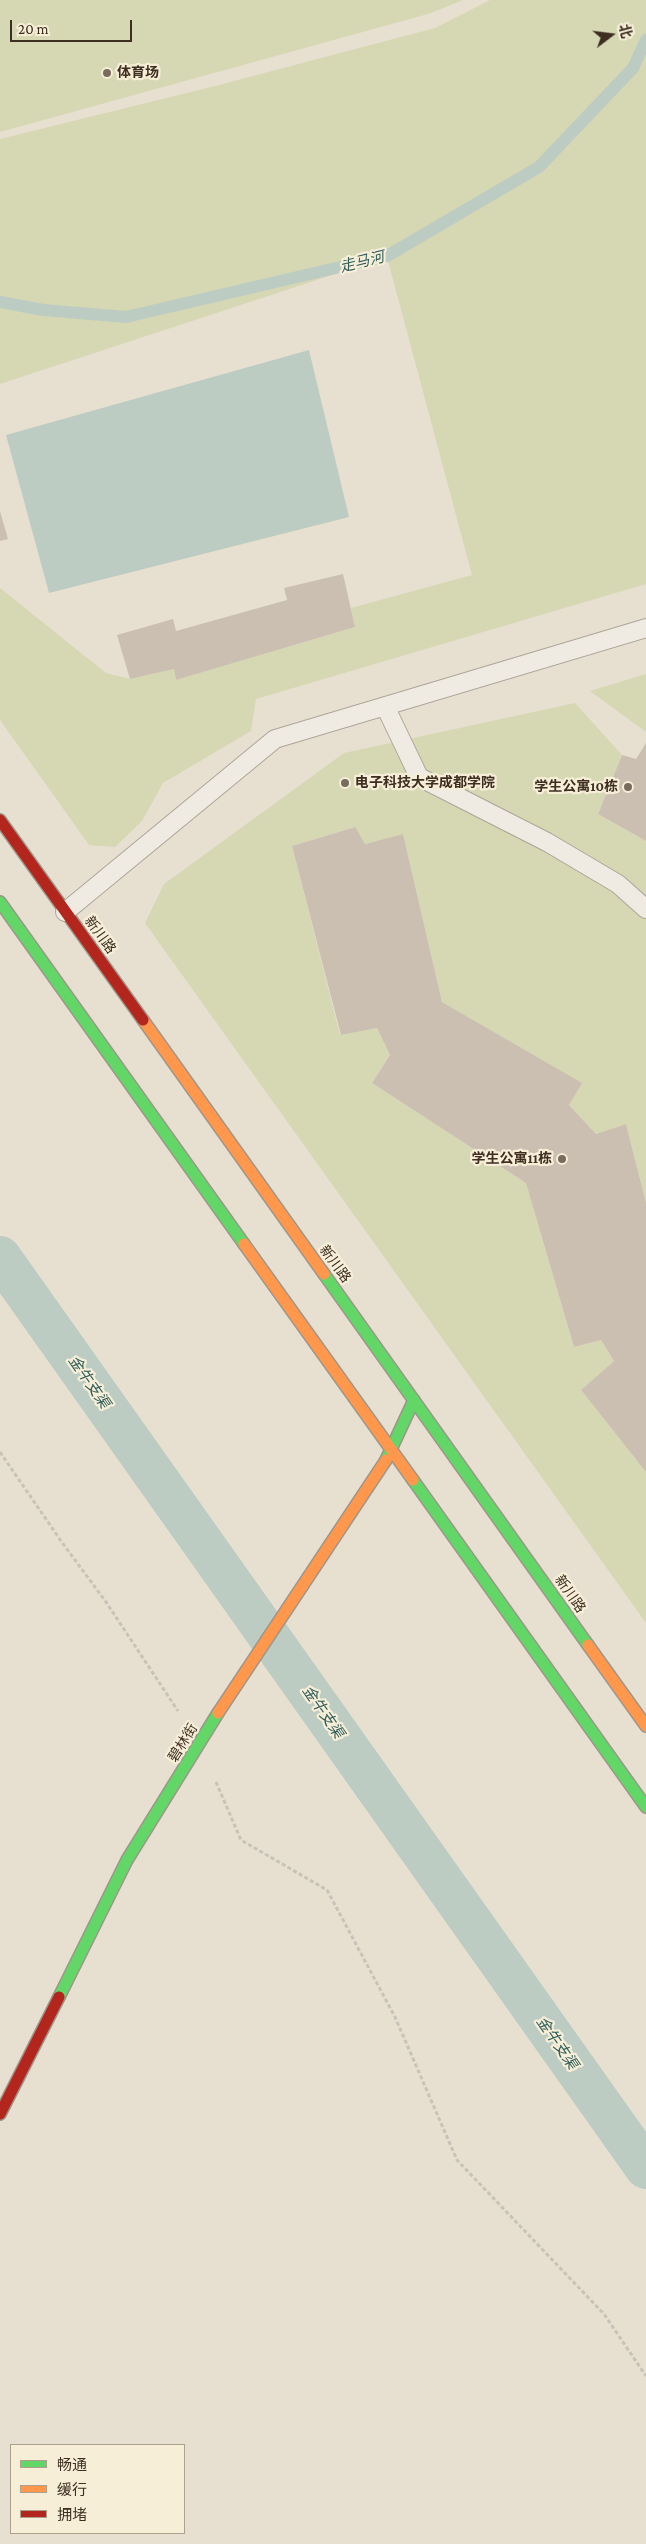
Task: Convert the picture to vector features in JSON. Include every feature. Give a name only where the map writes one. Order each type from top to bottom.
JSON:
[{"type":"main road","name":"新川路","points":[[0,820],[646,1726]]},
{"type":"main road","points":[[0,902],[646,1807]]},
{"type":"main road","name":"碧林街","points":[[0,2114],[127,1860],[242,1674],[392,1451],[414,1400]]},
{"type":"lane","points":[[65,912],[275,739],[646,628]]},
{"type":"lane","points":[[386,706],[419,776],[547,842],[618,884],[646,909]]},
{"type":"path","points":[[0,1452],[61,1541],[106,1602],[200,1744],[242,1840],[327,1890],[394,2017],[457,2160],[604,2314],[646,2376]]},
{"type":"green space","name":"体育场","points":[[0,0],[463,0],[428,14],[0,132]]},
{"type":"green space","points":[[490,0],[646,0],[646,584],[256,699],[251,731],[163,783],[142,821],[115,847],[89,845],[0,720],[0,588],[106,673],[130,679],[174,669],[176,680],[355,627],[351,608],[472,575],[387,257],[0,384],[0,139],[215,86],[435,28]]},
{"type":"green space","points":[[646,674],[646,732],[590,691]]},
{"type":"green space","points":[[575,703],[622,755],[598,814],[646,841],[646,1203],[626,1124],[596,1134],[569,1105],[581,1083],[442,1002],[403,834],[365,844],[354,827],[292,846],[340,1035],[377,1028],[390,1055],[372,1083],[526,1183],[574,1347],[601,1340],[614,1361],[581,1390],[646,1472],[646,1623],[145,923],[164,884],[344,753]]},
{"type":"shaded area","points":[[309,350],[349,517],[49,593],[6,435]]},
{"type":"building","points":[[0,511],[8,539],[0,541]]},
{"type":"building","points":[[343,574],[355,627],[176,680],[174,669],[130,679],[117,635],[173,619],[176,631],[287,600],[284,588]]},
{"type":"building","name":"学生公寓10栋","points":[[646,743],[646,841],[598,814],[622,755],[636,759]]},
{"type":"building","name":"学生公寓11栋","points":[[355,827],[365,844],[403,834],[442,1002],[582,1083],[569,1105],[596,1134],[626,1124],[646,1203],[646,1472],[581,1390],[614,1361],[601,1340],[574,1347],[526,1183],[372,1083],[390,1055],[377,1028],[341,1035],[292,846]]},
{"type":"waterway","name":"走马河","points":[[0,302],[43,310],[126,317],[387,256],[539,167],[633,68],[646,40]]},
{"type":"waterway","name":"金牛支渠","points":[[0,1257],[646,2168]]},
{"type":"traffic: fast","points":[[0,902],[244,1244]]},
{"type":"traffic: fast","points":[[324,1274],[588,1645]]},
{"type":"traffic: fast","points":[[386,1460],[414,1400]]},
{"type":"traffic: fast","points":[[413,1480],[646,1807]]},
{"type":"traffic: fast","points":[[59,1997],[127,1860],[218,1713]]},
{"type":"traffic: slow","points":[[143,1020],[324,1274]]},
{"type":"traffic: slow","points":[[244,1244],[413,1480]]},
{"type":"traffic: slow","points":[[218,1713],[386,1460]]},
{"type":"traffic: slow","points":[[588,1645],[646,1726]]},
{"type":"traffic: jam","points":[[0,820],[143,1020]]},
{"type":"traffic: jam","points":[[0,2114],[59,1997]]},
{"type":"place","name":"体育场","points":[[107,73]]},
{"type":"place","name":"电子科技大学成都学院","points":[[345,783]]},
{"type":"place","name":"学生公寓10栋","points":[[628,787]]},
{"type":"place","name":"学生公寓11栋","points":[[562,1159]]}]
